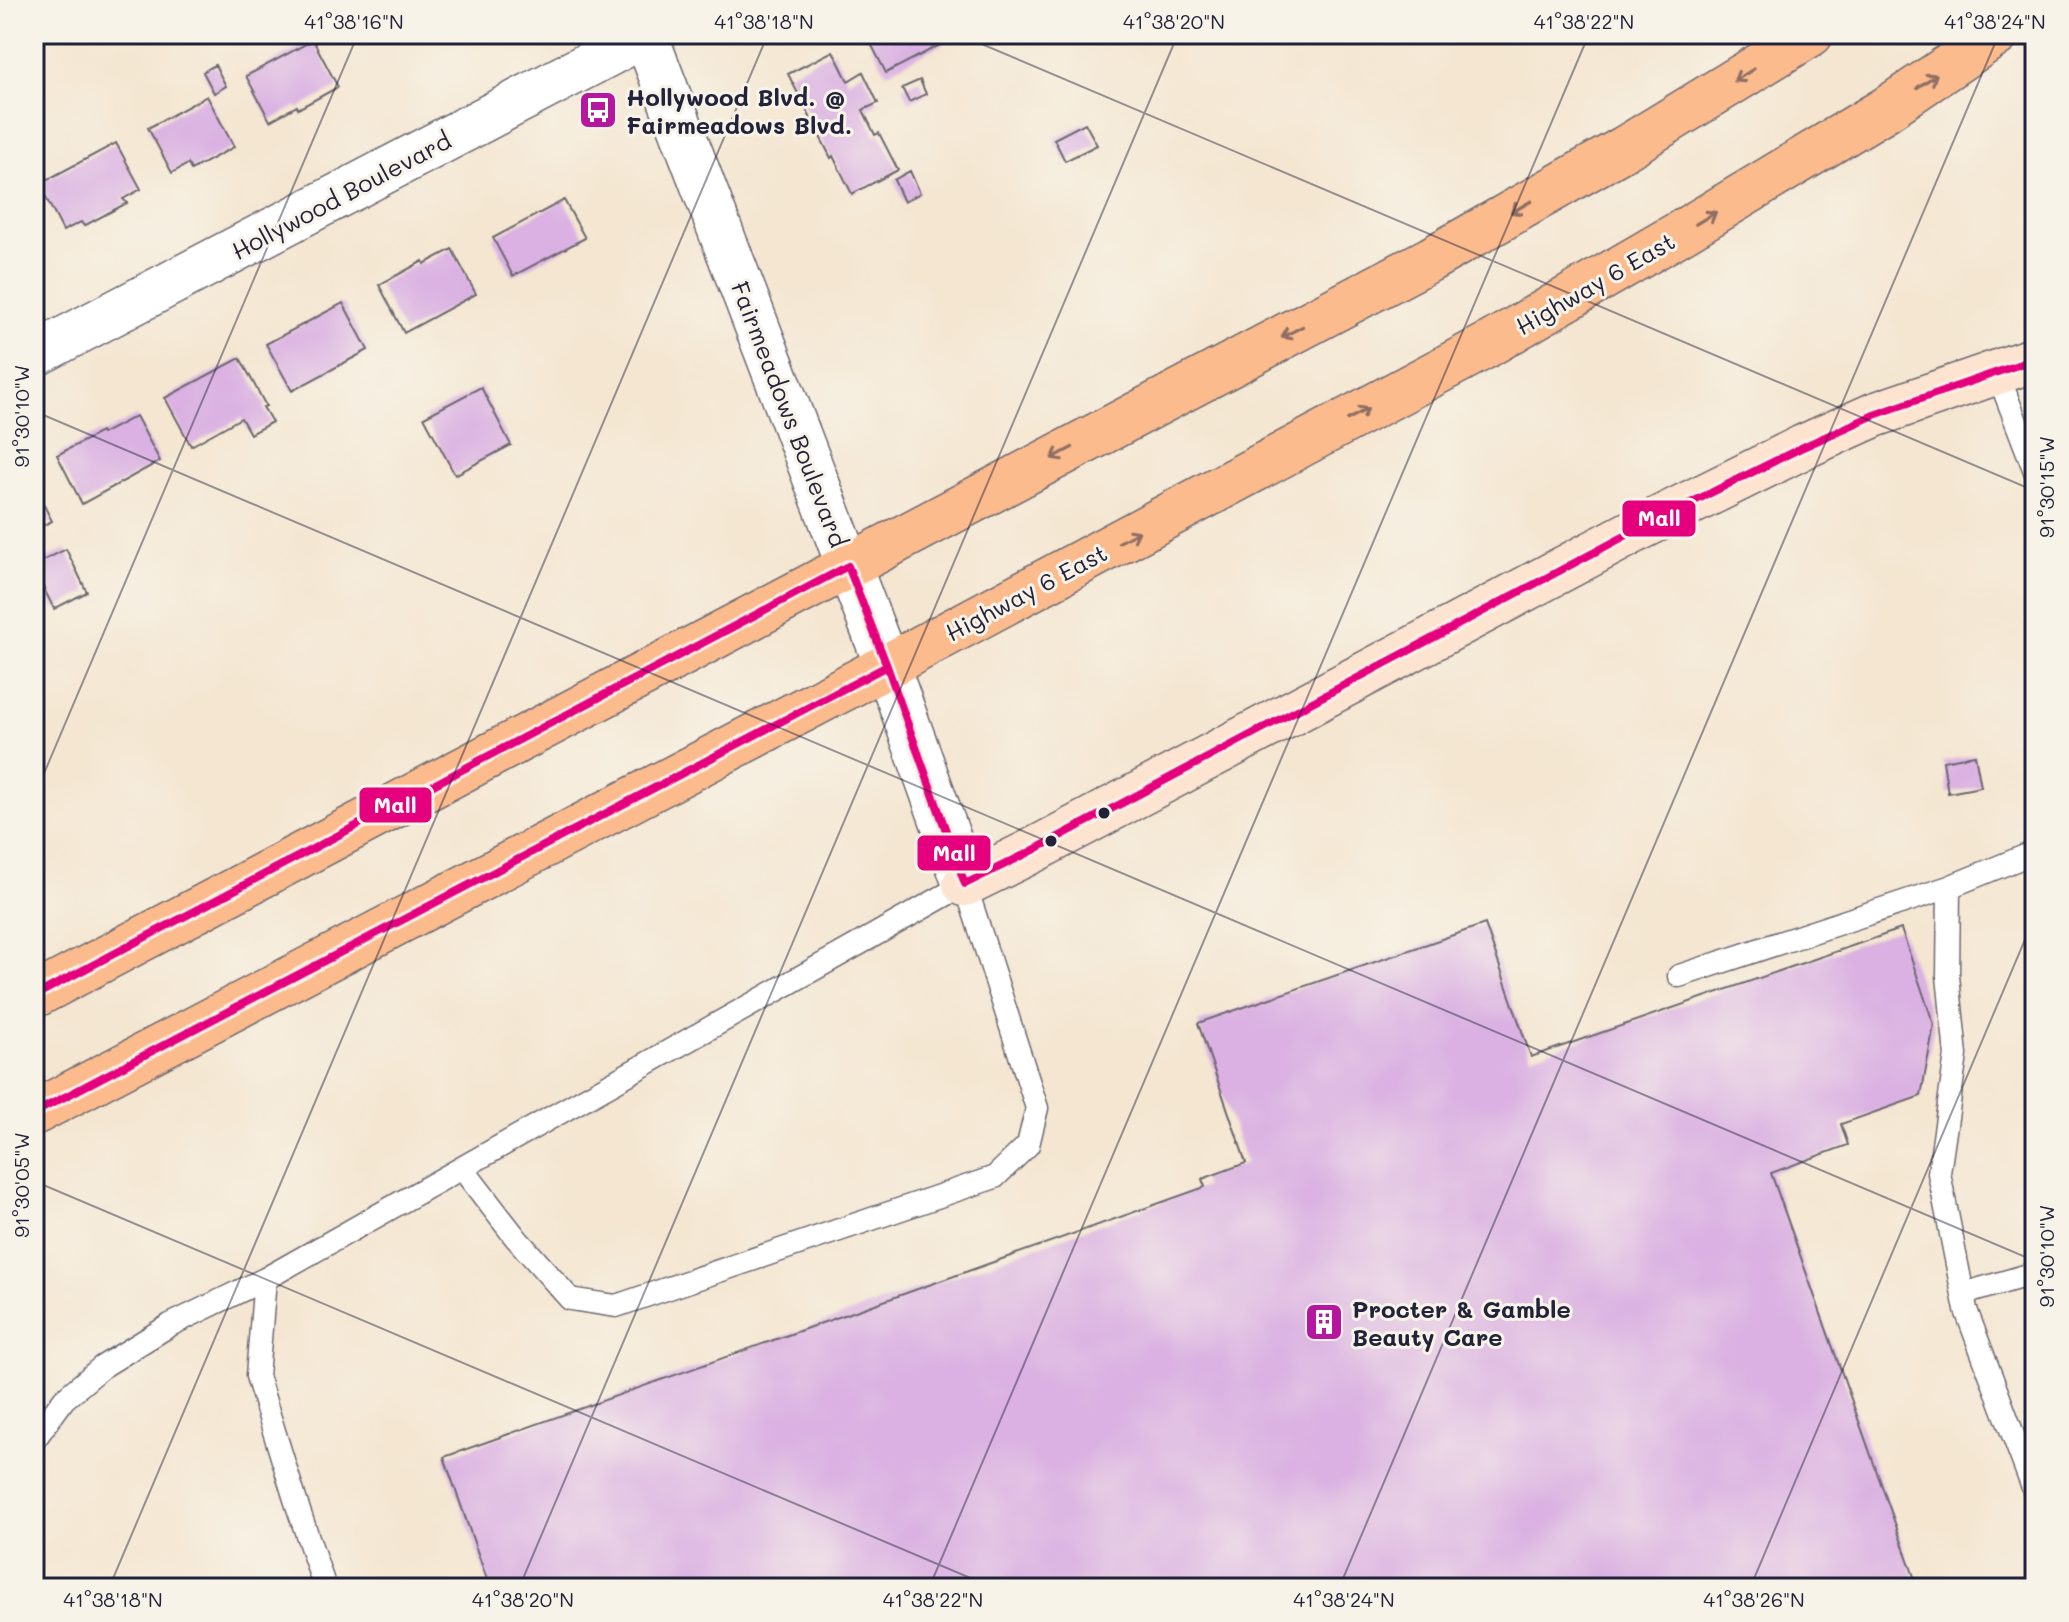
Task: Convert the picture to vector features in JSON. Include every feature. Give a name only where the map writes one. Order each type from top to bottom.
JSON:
[{"type":"main road","points":[[34,996],[1431,259],[1625,148],[1811,34]]},
{"type":"main road","name":"Highway 6 East","points":[[34,1113],[887,666],[1486,346],[1886,109],[1997,34]]},
{"type":"street","name":"Fairmeadows Boulevard","points":[[646,34],[887,666],[965,884]]},
{"type":"street","name":"Hollywood Boulevard","points":[[34,355],[646,34]]},
{"type":"street","points":[[965,884],[1723,486],[1874,415],[2016,365]]},
{"type":"lane","points":[[2016,365],[2035,471]]},
{"type":"lane","points":[[1679,976],[1949,887],[2035,852]]},
{"type":"lane","points":[[34,1440],[64,1399],[102,1367],[170,1325],[265,1279],[965,884],[1037,1108],[1028,1145],[995,1177],[616,1306],[570,1299],[516,1238],[462,1168]]},
{"type":"lane","points":[[1949,887],[1948,976],[1956,1055],[1939,1173],[1966,1310],[2035,1493]]},
{"type":"lane","points":[[1963,1294],[2035,1273]]},
{"type":"lane","points":[[265,1279],[257,1376],[325,1588]]},
{"type":"building","points":[[866,34],[961,34],[886,73]]},
{"type":"building","points":[[313,40],[338,87],[270,121],[246,76]]},
{"type":"building","points":[[833,51],[848,81],[863,72],[878,103],[863,110],[898,170],[852,194],[788,74]]},
{"type":"building","points":[[215,65],[226,86],[214,93],[203,72]]},
{"type":"building","points":[[920,80],[926,94],[909,102],[902,88]]},
{"type":"building","points":[[207,96],[234,147],[191,170],[188,164],[172,173],[148,128]]},
{"type":"building","points":[[1085,123],[1097,145],[1065,161],[1054,139]]},
{"type":"building","points":[[116,143],[141,189],[123,199],[127,203],[84,226],[81,222],[63,231],[39,184]]},
{"type":"building","points":[[910,171],[920,193],[904,202],[894,180]]},
{"type":"building","points":[[564,200],[585,238],[513,276],[493,238]]},
{"type":"building","points":[[452,249],[476,294],[404,333],[379,285]]},
{"type":"building","points":[[343,303],[368,350],[292,391],[266,344]]},
{"type":"building","points":[[240,358],[272,422],[250,434],[241,418],[191,446],[165,398]]},
{"type":"building","points":[[481,387],[511,445],[455,475],[424,417]]},
{"type":"building","points":[[136,416],[160,461],[82,504],[57,455]]},
{"type":"building","points":[[34,486],[52,521],[34,530]]},
{"type":"building","points":[[66,549],[87,592],[54,609],[34,565]]},
{"type":"building","points":[[1975,755],[1981,787],[1948,793],[1943,761]]},
{"type":"building","name":"Procter & Gamble Beauty Care","points":[[1485,924],[1531,1057],[1901,929],[1934,1025],[1921,1096],[1841,1124],[1848,1145],[1771,1173],[1918,1588],[490,1588],[444,1457],[1205,1187],[1202,1179],[1246,1163],[1198,1023]]},
{"type":"transit line","name":"Mall","points":[[34,996],[848,566],[965,884],[1642,527],[1803,447],[1874,415],[2035,359]]},
{"type":"transit line","name":"Mall","points":[[34,1113],[887,666]]},
{"type":"place","name":"Hollywood Blvd. @ Fairmeadows Blvd.","points":[[598,110]]},
{"type":"place","name":"Procter & Gamble Beauty Care","points":[[1324,1322]]}]
